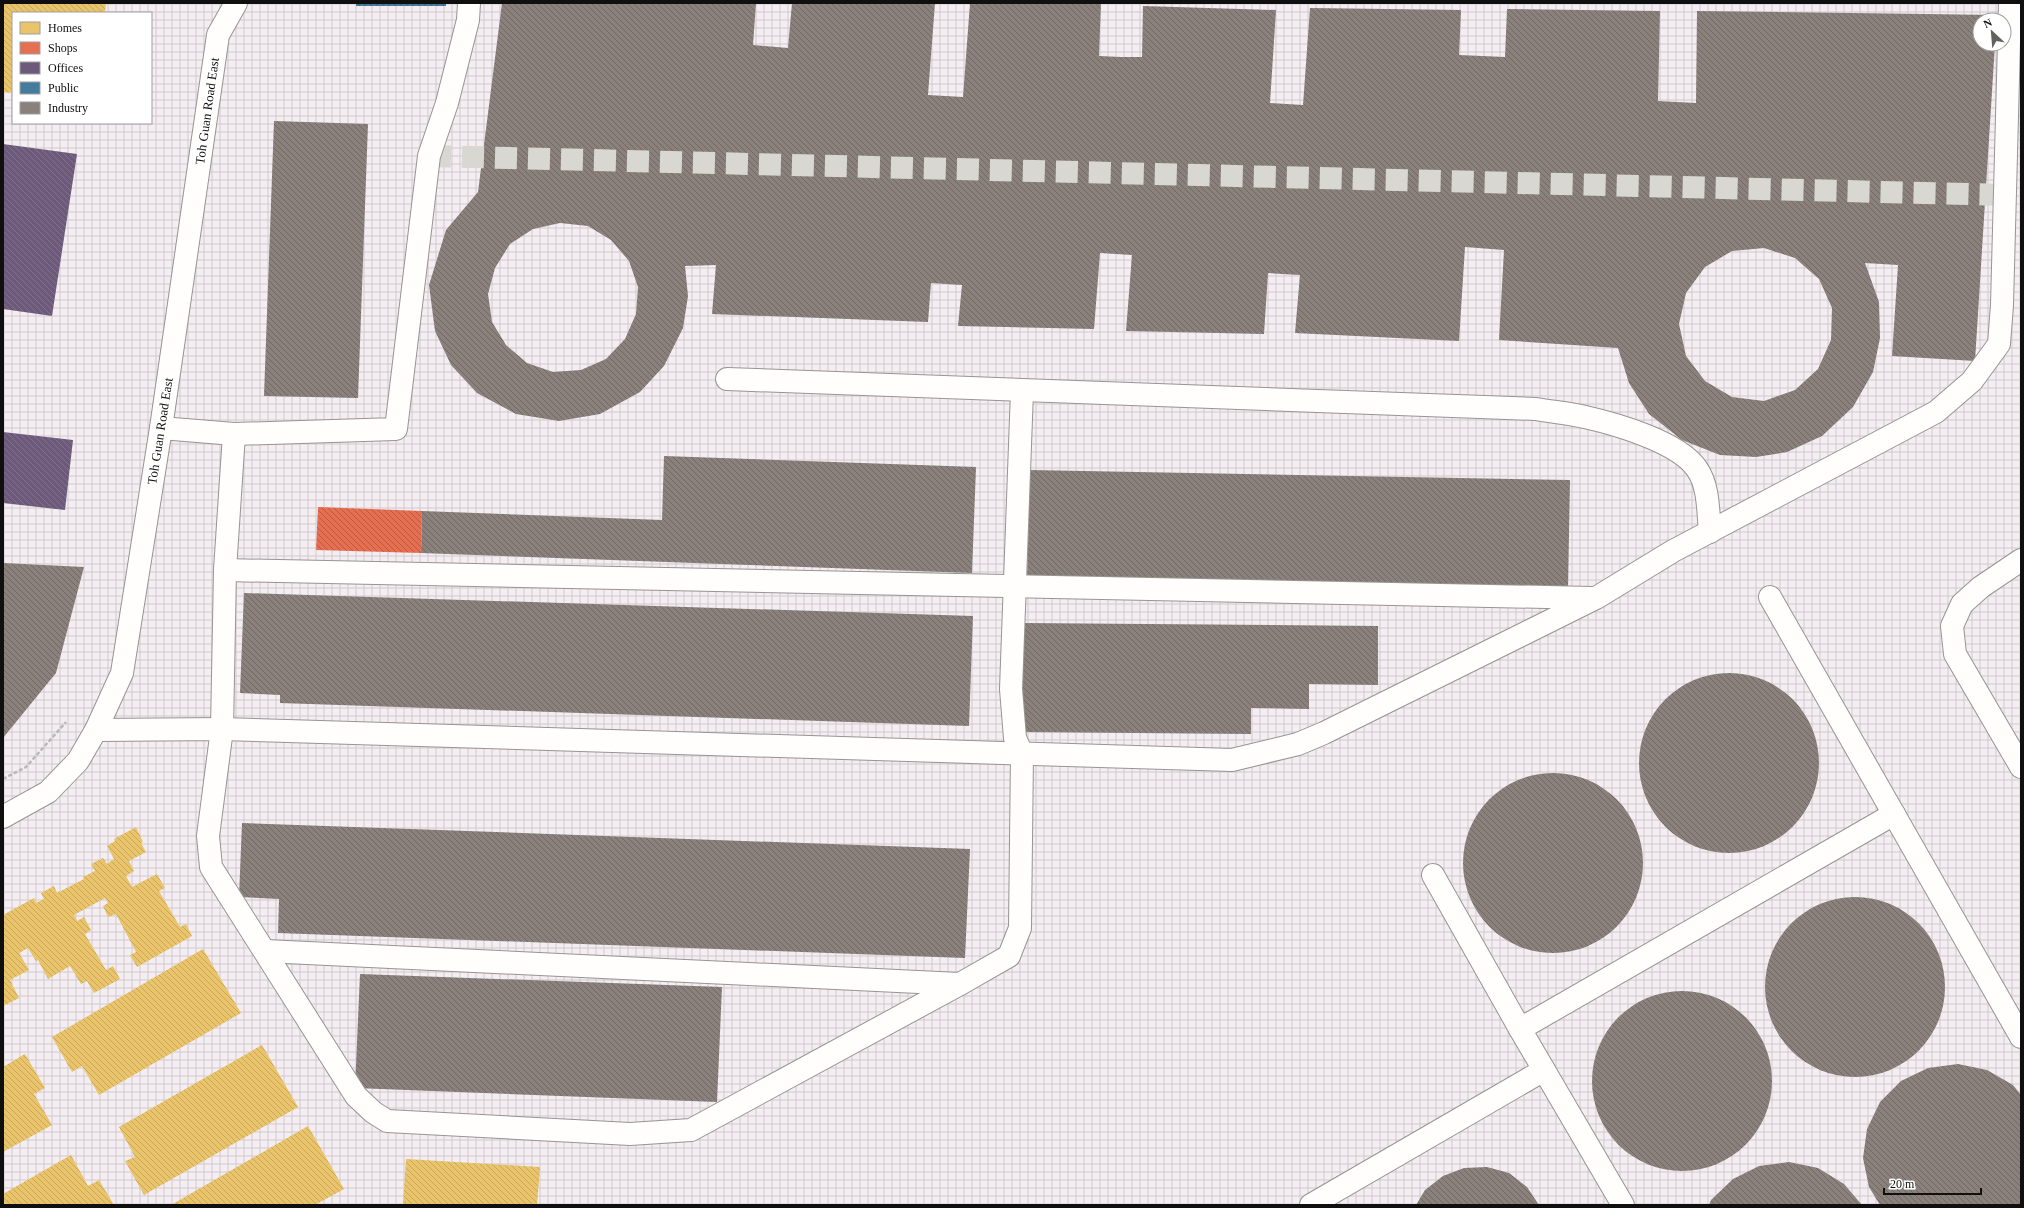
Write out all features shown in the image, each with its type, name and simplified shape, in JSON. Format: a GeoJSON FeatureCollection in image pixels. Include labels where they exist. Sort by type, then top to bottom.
{"type":"FeatureCollection","features":[{"type":"Feature","properties":{"kind":"street","name":"Toh Guan Road East"},"geometry":{"type":"LineString","coordinates":[[3,817],[48,792],[78,761],[96,730],[122,673],[218,35],[236,3]]}},
{"type":"Feature","properties":{"kind":"street"},"geometry":{"type":"LineString","coordinates":[[160,428],[234,434],[396,429],[429,156],[447,104],[468,20],[469,3]]}},
{"type":"Feature","properties":{"kind":"street"},"geometry":{"type":"LineString","coordinates":[[96,730],[222,729],[1232,760],[1298,744],[1324,733],[1596,598],[1673,551],[1936,412],[1972,381],[1999,344],[2002,305],[2010,3]]}},
{"type":"Feature","properties":{"kind":"street"},"geometry":{"type":"LineString","coordinates":[[727,379],[1536,409],[1585,417],[1670,446],[1687,457],[1698,470],[1704,482],[1710,532]]}},
{"type":"Feature","properties":{"kind":"street"},"geometry":{"type":"LineString","coordinates":[[234,434],[225,570],[222,729],[208,836],[211,867],[356,1096],[373,1112],[387,1121],[630,1134],[691,1130],[1009,956],[1020,928],[1022,754],[1015,738],[1011,708],[1014,585],[1022,391]]}},
{"type":"Feature","properties":{"kind":"street"},"geometry":{"type":"LineString","coordinates":[[2018,566],[1981,587],[1962,604],[1952,626],[1955,654],[2021,767]]}},
{"type":"Feature","properties":{"kind":"street"},"geometry":{"type":"LineString","coordinates":[[225,570],[1596,598]]}},
{"type":"Feature","properties":{"kind":"street"},"geometry":{"type":"LineString","coordinates":[[1770,597],[2021,1037]]}},
{"type":"Feature","properties":{"kind":"street"},"geometry":{"type":"LineString","coordinates":[[1520,1029],[1894,814]]}},
{"type":"Feature","properties":{"kind":"street"},"geometry":{"type":"LineString","coordinates":[[1433,875],[1520,1029],[1623,1205]]}},
{"type":"Feature","properties":{"kind":"street"},"geometry":{"type":"LineString","coordinates":[[265,951],[960,984]]}},
{"type":"Feature","properties":{"kind":"street"},"geometry":{"type":"LineString","coordinates":[[1311,1205],[1544,1070]]}},
{"type":"Feature","properties":{"kind":"path"},"geometry":{"type":"LineString","coordinates":[[3,779],[26,766],[68,720]]}},
{"type":"Feature","properties":{"kind":"shaded area"},"geometry":{"type":"Polygon","coordinates":[[[3,3],[2021,3],[2021,1205],[3,1205],[3,3]]]}},
{"type":"Feature","properties":{"kind":"building: Homes"},"geometry":{"type":"Polygon","coordinates":[[[3,3],[106,3],[105,12],[12,12],[12,93],[3,92],[3,3]]]}},
{"type":"Feature","properties":{"kind":"building: Homes"},"geometry":{"type":"Polygon","coordinates":[[[136,827],[143,842],[141,843],[146,852],[129,861],[134,871],[126,876],[132,887],[157,874],[165,888],[159,891],[180,927],[186,924],[192,936],[137,967],[130,955],[136,952],[116,914],[108,917],[103,906],[108,903],[105,898],[74,915],[77,921],[84,917],[91,930],[85,934],[106,970],[113,966],[120,979],[94,993],[87,981],[81,984],[70,966],[48,979],[38,960],[36,961],[28,948],[19,953],[29,970],[10,980],[19,998],[3,1006],[3,915],[34,898],[36,903],[44,899],[41,893],[54,886],[57,893],[84,879],[83,877],[95,871],[91,864],[103,858],[107,864],[114,859],[107,846],[115,841],[114,839],[136,827]]]}},
{"type":"Feature","properties":{"kind":"building: Homes"},"geometry":{"type":"Polygon","coordinates":[[[203,949],[241,1013],[99,1095],[82,1066],[72,1072],[52,1037],[203,949]]]}},
{"type":"Feature","properties":{"kind":"building: Homes"},"geometry":{"type":"Polygon","coordinates":[[[262,1045],[298,1107],[144,1195],[125,1161],[135,1157],[119,1127],[262,1045]]]}},
{"type":"Feature","properties":{"kind":"building: Homes"},"geometry":{"type":"Polygon","coordinates":[[[25,1054],[45,1088],[34,1094],[52,1125],[3,1152],[3,1067],[25,1054]]]}},
{"type":"Feature","properties":{"kind":"building: Homes"},"geometry":{"type":"Polygon","coordinates":[[[308,1126],[344,1189],[315,1205],[171,1205],[308,1126]]]}},
{"type":"Feature","properties":{"kind":"building: Homes"},"geometry":{"type":"Polygon","coordinates":[[[71,1155],[88,1186],[99,1180],[114,1205],[3,1205],[3,1194],[71,1155]]]}},
{"type":"Feature","properties":{"kind":"building: Homes"},"geometry":{"type":"Polygon","coordinates":[[[406,1159],[540,1167],[537,1205],[403,1205],[406,1159]]]}},
{"type":"Feature","properties":{"kind":"building: Shops"},"geometry":{"type":"Polygon","coordinates":[[[318,507],[422,511],[421,553],[316,550],[318,507]]]}},
{"type":"Feature","properties":{"kind":"building: Offices"},"geometry":{"type":"Polygon","coordinates":[[[3,144],[77,154],[52,316],[3,309],[3,144]]]}},
{"type":"Feature","properties":{"kind":"building: Offices"},"geometry":{"type":"Polygon","coordinates":[[[3,432],[73,440],[65,510],[3,503],[3,432]]]}},
{"type":"Feature","properties":{"kind":"building: Public"},"geometry":{"type":"Polygon","coordinates":[[[356,3],[446,3],[446,6],[356,6],[356,3]]]}},
{"type":"Feature","properties":{"kind":"building: Industry"},"geometry":{"type":"Polygon","coordinates":[[[502,3],[756,3],[753,45],[788,48],[792,3],[935,3],[928,95],[963,97],[970,3],[1101,3],[1099,56],[1121,57],[1142,57],[1143,6],[1276,10],[1270,103],[1303,105],[1310,8],[1461,10],[1459,55],[1505,57],[1507,9],[1660,11],[1658,101],[1696,103],[1697,11],[1972,15],[1972,52],[1994,52],[1975,361],[1892,356],[1898,265],[1865,263],[1879,302],[1880,338],[1873,372],[1853,407],[1822,436],[1787,452],[1756,457],[1720,455],[1682,440],[1649,414],[1629,383],[1618,348],[1499,340],[1504,250],[1465,247],[1459,341],[1295,333],[1300,275],[1268,273],[1264,334],[1126,331],[1132,255],[1100,253],[1094,329],[958,326],[962,285],[931,283],[928,322],[712,314],[716,265],[685,266],[688,296],[683,328],[664,366],[640,392],[600,414],[559,421],[516,414],[477,393],[451,365],[435,331],[429,285],[446,230],[478,192],[502,3]],[[560,223],[533,229],[510,244],[495,268],[488,294],[492,322],[506,345],[527,363],[553,372],[581,370],[606,359],[625,339],[636,314],[638,287],[629,261],[611,240],[588,226],[560,223]],[[1764,248],[1732,251],[1705,267],[1686,293],[1679,324],[1686,356],[1705,381],[1732,397],[1764,401],[1795,390],[1818,369],[1831,340],[1832,308],[1819,279],[1795,258],[1764,248]]]}},
{"type":"Feature","properties":{"kind":"building: Industry"},"geometry":{"type":"Polygon","coordinates":[[[274,121],[368,124],[358,398],[264,396],[274,121]]]}},
{"type":"Feature","properties":{"kind":"building: Industry"},"geometry":{"type":"Polygon","coordinates":[[[664,456],[976,467],[972,573],[421,553],[422,511],[662,520],[664,456]]]}},
{"type":"Feature","properties":{"kind":"building: Industry"},"geometry":{"type":"Polygon","coordinates":[[[1030,470],[1570,480],[1568,589],[1027,578],[1030,470]]]}},
{"type":"Feature","properties":{"kind":"building: Industry"},"geometry":{"type":"Polygon","coordinates":[[[3,563],[84,567],[56,673],[3,738],[3,563]]]}},
{"type":"Feature","properties":{"kind":"building: Industry"},"geometry":{"type":"Polygon","coordinates":[[[244,593],[973,616],[969,726],[280,703],[280,695],[240,693],[244,593]]]}},
{"type":"Feature","properties":{"kind":"building: Industry"},"geometry":{"type":"Polygon","coordinates":[[[1022,623],[1378,626],[1378,685],[1309,684],[1309,709],[1251,708],[1251,734],[1021,732],[1022,623]]]}},
{"type":"Feature","properties":{"kind":"building: Industry"},"geometry":{"type":"Polygon","coordinates":[[[1729,673],[1747,675],[1763,680],[1779,688],[1798,706],[1804,713],[1815,737],[1819,763],[1817,781],[1812,797],[1804,813],[1786,832],[1779,838],[1755,849],[1729,853],[1711,851],[1695,846],[1679,838],[1660,820],[1654,813],[1643,789],[1639,763],[1641,745],[1646,729],[1654,713],[1672,694],[1679,688],[1703,677],[1729,673]]]}},
{"type":"Feature","properties":{"kind":"building: Industry"},"geometry":{"type":"Polygon","coordinates":[[[1553,773],[1571,775],[1587,780],[1603,788],[1622,806],[1628,813],[1639,837],[1643,863],[1641,881],[1636,897],[1628,913],[1610,932],[1603,938],[1579,949],[1553,953],[1535,951],[1519,946],[1503,938],[1484,920],[1478,913],[1467,889],[1463,863],[1465,845],[1470,829],[1478,813],[1496,794],[1503,788],[1527,777],[1553,773]]]}},
{"type":"Feature","properties":{"kind":"building: Industry"},"geometry":{"type":"Polygon","coordinates":[[[242,823],[970,849],[965,958],[278,933],[279,899],[239,897],[242,823]]]}},
{"type":"Feature","properties":{"kind":"building: Industry"},"geometry":{"type":"Polygon","coordinates":[[[1855,897],[1873,899],[1889,904],[1905,912],[1924,930],[1930,937],[1941,961],[1945,987],[1943,1005],[1938,1021],[1930,1037],[1912,1056],[1905,1062],[1881,1073],[1855,1077],[1837,1075],[1821,1070],[1805,1062],[1786,1044],[1780,1037],[1769,1013],[1765,987],[1767,969],[1772,953],[1780,937],[1798,918],[1805,912],[1829,901],[1855,897]]]}},
{"type":"Feature","properties":{"kind":"building: Industry"},"geometry":{"type":"Polygon","coordinates":[[[360,974],[722,987],[717,1102],[355,1088],[360,974]]]}},
{"type":"Feature","properties":{"kind":"building: Industry"},"geometry":{"type":"Polygon","coordinates":[[[1682,991],[1699,993],[1716,998],[1732,1006],[1751,1024],[1757,1031],[1768,1055],[1772,1081],[1770,1098],[1765,1115],[1757,1131],[1739,1150],[1732,1156],[1708,1167],[1682,1171],[1665,1169],[1648,1164],[1632,1156],[1613,1138],[1607,1131],[1596,1107],[1592,1081],[1594,1064],[1599,1047],[1607,1031],[1625,1012],[1632,1006],[1656,995],[1682,991]]]}},
{"type":"Feature","properties":{"kind":"building: Industry"},"geometry":{"type":"Polygon","coordinates":[[[1958,1064],[1987,1070],[2013,1085],[2021,1095],[2021,1205],[1880,1205],[1869,1187],[1863,1158],[1867,1129],[1880,1102],[1901,1081],[1928,1068],[1958,1064]]]}},
{"type":"Feature","properties":{"kind":"building: Industry"},"geometry":{"type":"Polygon","coordinates":[[[1789,1162],[1818,1168],[1844,1184],[1862,1205],[1709,1205],[1711,1200],[1733,1179],[1759,1166],[1789,1162]]]}},
{"type":"Feature","properties":{"kind":"building: Industry"},"geometry":{"type":"Polygon","coordinates":[[[1487,1167],[1509,1173],[1527,1187],[1539,1205],[1416,1205],[1425,1190],[1443,1176],[1464,1168],[1487,1167]]]}},
{"type":"Feature","properties":{"kind":"tunnel"},"geometry":{"type":"LineString","coordinates":[[429,156],[2005,195]]}}]}
